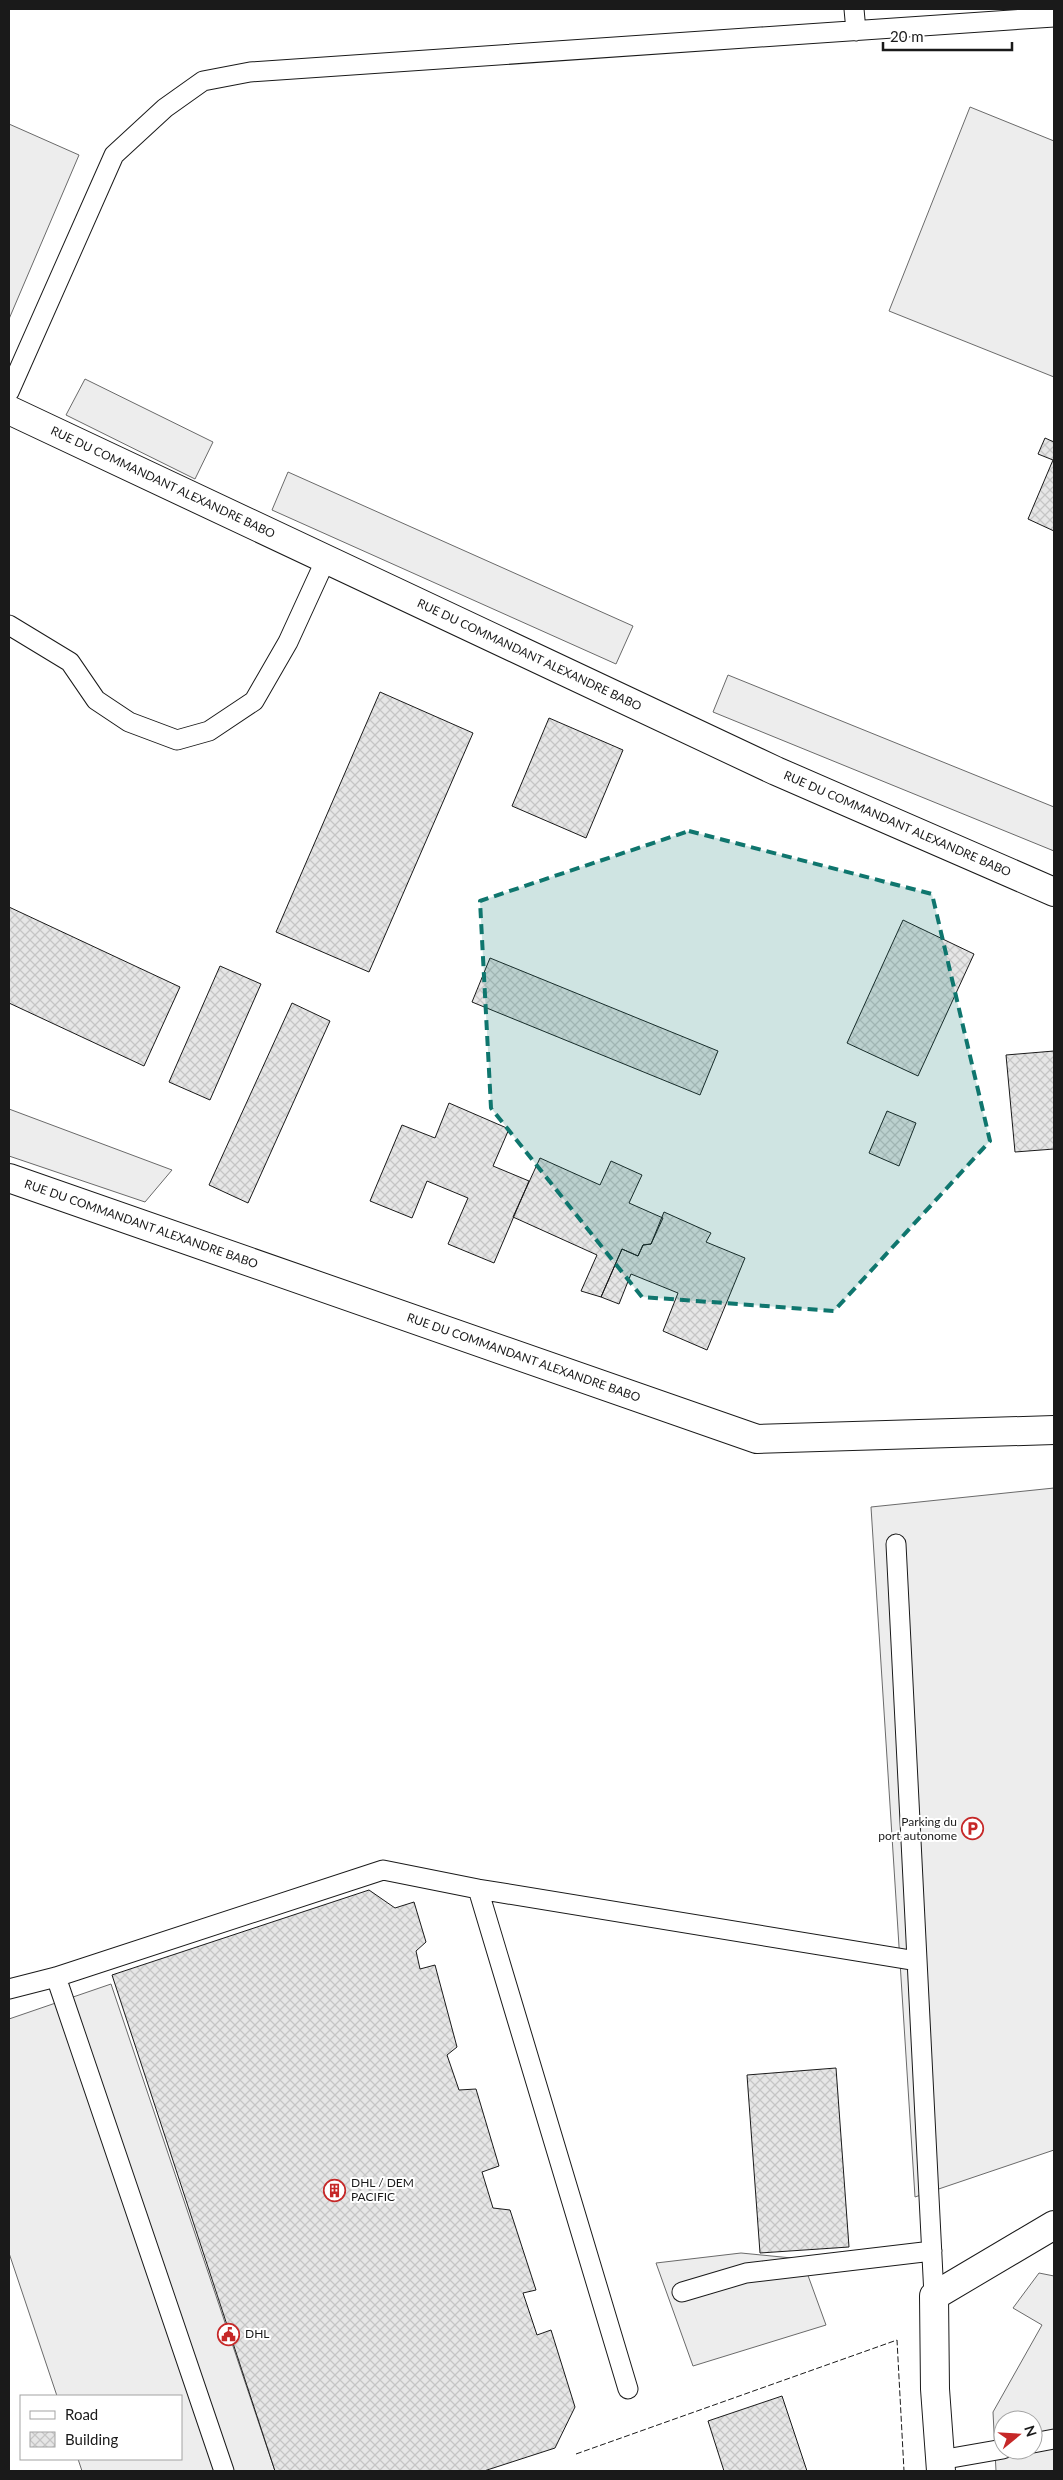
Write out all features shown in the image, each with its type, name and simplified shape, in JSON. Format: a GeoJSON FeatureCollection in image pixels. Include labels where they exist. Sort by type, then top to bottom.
{"type":"FeatureCollection","features":[{"type":"Feature","properties":{"kind":"street","name":"RUE DU COMMANDANT ALEXANDRE BABO"},"geometry":{"type":"LineString","coordinates":[[9,410],[776,771],[1054,892]]}},
{"type":"Feature","properties":{"kind":"street","name":"RUE DU COMMANDANT ALEXANDRE BABO"},"geometry":{"type":"LineString","coordinates":[[9,1178],[758,1439],[1054,1430]]}},
{"type":"Feature","properties":{"kind":"street"},"geometry":{"type":"LineString","coordinates":[[941,2466],[935,2389],[934,2296],[1054,2225]]}},
{"type":"Feature","properties":{"kind":"lane"},"geometry":{"type":"LineString","coordinates":[[854,9],[856,31]]}},
{"type":"Feature","properties":{"kind":"lane"},"geometry":{"type":"LineString","coordinates":[[9,392],[114,155],[165,108],[203,81],[250,72],[1054,18]]}},
{"type":"Feature","properties":{"kind":"lane"},"geometry":{"type":"LineString","coordinates":[[9,625],[70,662],[96,700],[130,722],[176,740],[209,731],[254,701],[288,642],[326,559]]}},
{"type":"Feature","properties":{"kind":"lane"},"geometry":{"type":"LineString","coordinates":[[896,1544],[934,2296]]}},
{"type":"Feature","properties":{"kind":"lane"},"geometry":{"type":"LineString","coordinates":[[9,1989],[56,1978],[383,1870],[478,1889],[917,1961]]}},
{"type":"Feature","properties":{"kind":"lane"},"geometry":{"type":"LineString","coordinates":[[478,1889],[628,2388]]}},
{"type":"Feature","properties":{"kind":"lane"},"geometry":{"type":"LineString","coordinates":[[56,1978],[224,2471]]}},
{"type":"Feature","properties":{"kind":"lane"},"geometry":{"type":"LineString","coordinates":[[682,2292],[746,2273],[932,2251]]}},
{"type":"Feature","properties":{"kind":"lane"},"geometry":{"type":"LineString","coordinates":[[941,2466],[993,2452]]}},
{"type":"Feature","properties":{"kind":"highlighted area"},"geometry":{"type":"Polygon","coordinates":[[[689,831],[932,894],[990,1141],[834,1311],[642,1297],[491,1108],[480,901],[689,831]]]}},
{"type":"Feature","properties":{"kind":"shaded area"},"geometry":{"type":"Polygon","coordinates":[[[970,107],[1054,141],[1054,377],[889,311],[970,107]]]}},
{"type":"Feature","properties":{"kind":"shaded area"},"geometry":{"type":"Polygon","coordinates":[[[9,124],[79,155],[9,319],[9,124]]]}},
{"type":"Feature","properties":{"kind":"shaded area"},"geometry":{"type":"Polygon","coordinates":[[[85,379],[213,442],[195,479],[66,415],[85,379]]]}},
{"type":"Feature","properties":{"kind":"shaded area"},"geometry":{"type":"Polygon","coordinates":[[[288,472],[633,626],[616,664],[272,510],[288,472]]]}},
{"type":"Feature","properties":{"kind":"shaded area"},"geometry":{"type":"Polygon","coordinates":[[[728,675],[1054,807],[1054,851],[713,712],[728,675]]]}},
{"type":"Feature","properties":{"kind":"shaded area"},"geometry":{"type":"Polygon","coordinates":[[[9,1109],[172,1170],[145,1202],[9,1156],[9,1109]]]}},
{"type":"Feature","properties":{"kind":"shaded area","name":"Parking du port autonome"},"geometry":{"type":"Polygon","coordinates":[[[1054,1488],[1054,2150],[915,2197],[871,1507],[1054,1488]]]}},
{"type":"Feature","properties":{"kind":"shaded area"},"geometry":{"type":"Polygon","coordinates":[[[111,1984],[275,2471],[82,2471],[78,2460],[182,2460],[182,2395],[57,2395],[9,2253],[9,2019],[111,1984]]]}},
{"type":"Feature","properties":{"kind":"shaded area"},"geometry":{"type":"Polygon","coordinates":[[[741,2253],[802,2259],[826,2325],[693,2366],[656,2263],[741,2253]]]}},
{"type":"Feature","properties":{"kind":"shaded area"},"geometry":{"type":"Polygon","coordinates":[[[1039,2273],[1054,2276],[1054,2471],[996,2471],[995,2460],[1043,2460],[1043,2410],[994,2410],[1042,2325],[1013,2308],[1039,2273]]]}},
{"type":"Feature","properties":{"kind":"building"},"geometry":{"type":"Polygon","coordinates":[[[1045,438],[1054,442],[1054,531],[1028,519],[1053,460],[1038,454],[1045,438]]]}},
{"type":"Feature","properties":{"kind":"building"},"geometry":{"type":"Polygon","coordinates":[[[380,692],[473,733],[369,972],[276,932],[380,692]]]}},
{"type":"Feature","properties":{"kind":"building"},"geometry":{"type":"Polygon","coordinates":[[[549,718],[623,750],[586,838],[512,806],[549,718]]]}},
{"type":"Feature","properties":{"kind":"building"},"geometry":{"type":"Polygon","coordinates":[[[9,907],[180,987],[144,1066],[9,1003],[9,907]]]}},
{"type":"Feature","properties":{"kind":"building"},"geometry":{"type":"Polygon","coordinates":[[[903,920],[974,954],[918,1076],[847,1043],[903,920]]]}},
{"type":"Feature","properties":{"kind":"building"},"geometry":{"type":"Polygon","coordinates":[[[490,958],[718,1051],[700,1095],[472,1002],[490,958]]]}},
{"type":"Feature","properties":{"kind":"building"},"geometry":{"type":"Polygon","coordinates":[[[220,966],[261,984],[210,1100],[169,1082],[220,966]]]}},
{"type":"Feature","properties":{"kind":"building"},"geometry":{"type":"Polygon","coordinates":[[[292,1003],[330,1021],[248,1203],[209,1185],[292,1003]]]}},
{"type":"Feature","properties":{"kind":"building"},"geometry":{"type":"Polygon","coordinates":[[[1054,1051],[1054,1149],[1015,1152],[1006,1055],[1054,1051]]]}},
{"type":"Feature","properties":{"kind":"building"},"geometry":{"type":"Polygon","coordinates":[[[449,1103],[509,1129],[493,1166],[529,1181],[494,1263],[448,1244],[468,1198],[427,1181],[412,1218],[370,1201],[402,1125],[435,1138],[449,1103]]]}},
{"type":"Feature","properties":{"kind":"building"},"geometry":{"type":"Polygon","coordinates":[[[887,1111],[916,1123],[899,1166],[869,1153],[887,1111]]]}},
{"type":"Feature","properties":{"kind":"building"},"geometry":{"type":"Polygon","coordinates":[[[540,1158],[600,1185],[611,1161],[642,1175],[629,1203],[663,1218],[651,1244],[643,1245],[638,1256],[622,1249],[601,1297],[581,1291],[597,1255],[513,1217],[540,1158]]]}},
{"type":"Feature","properties":{"kind":"building"},"geometry":{"type":"Polygon","coordinates":[[[664,1212],[711,1233],[706,1242],[745,1258],[707,1350],[663,1331],[678,1293],[631,1274],[619,1304],[601,1297],[622,1249],[638,1256],[643,1245],[651,1244],[664,1212]]]}},
{"type":"Feature","properties":{"kind":"building","name":"DHL / DEM PACIFIC"},"geometry":{"type":"Polygon","coordinates":[[[369,1890],[395,1908],[414,1902],[426,1942],[416,1951],[420,1969],[435,1965],[457,2047],[447,2055],[459,2090],[476,2089],[499,2166],[482,2172],[493,2208],[510,2210],[536,2290],[523,2293],[537,2335],[551,2330],[575,2407],[555,2448],[484,2471],[275,2471],[112,1975],[369,1890]]]}},
{"type":"Feature","properties":{"kind":"building"},"geometry":{"type":"Polygon","coordinates":[[[836,2068],[849,2247],[760,2253],[747,2075],[836,2068]]]}},
{"type":"Feature","properties":{"kind":"building"},"geometry":{"type":"Polygon","coordinates":[[[782,2396],[807,2471],[724,2471],[708,2421],[782,2396]]]}},
{"type":"Feature","properties":{"kind":"fence"},"geometry":{"type":"LineString","coordinates":[[576,2454],[897,2340],[904,2471]]}},
{"type":"Feature","properties":{"kind":"place","name":"Parking du port autonome"},"geometry":{"type":"Point","coordinates":[973,1829]}},
{"type":"Feature","properties":{"kind":"place","name":"DHL / DEM PACIFIC"},"geometry":{"type":"Point","coordinates":[335,2190]}},
{"type":"Feature","properties":{"kind":"place","name":"DHL"},"geometry":{"type":"Point","coordinates":[229,2334]}}]}
